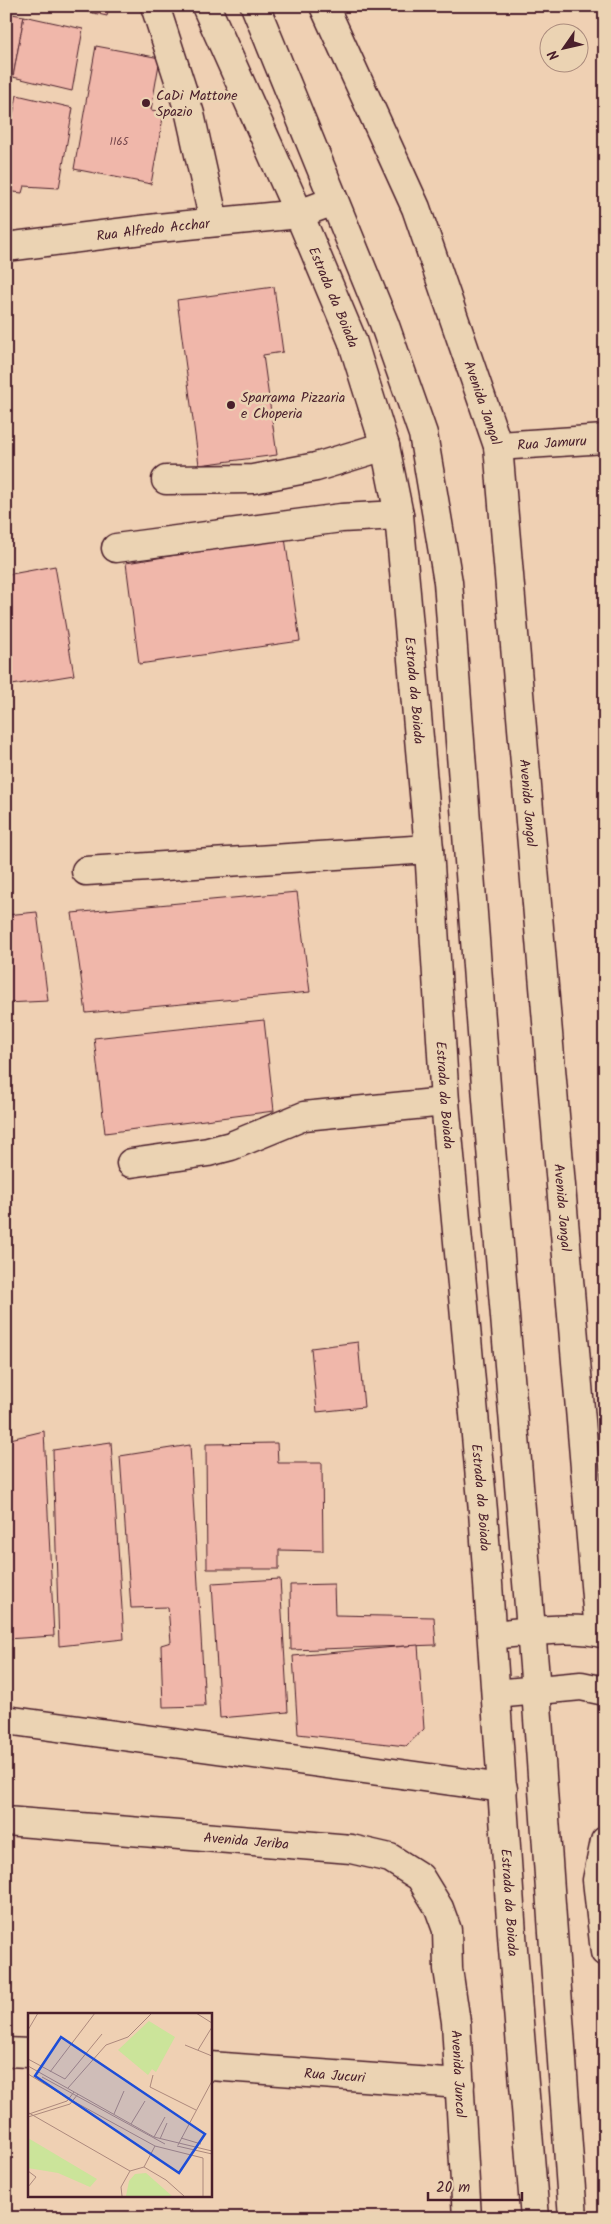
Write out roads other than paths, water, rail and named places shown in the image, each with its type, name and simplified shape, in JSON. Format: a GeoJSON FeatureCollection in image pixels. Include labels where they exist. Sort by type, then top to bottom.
{"type":"FeatureCollection","features":[{"type":"Feature","properties":{"kind":"main road"},"geometry":{"type":"LineString","coordinates":[[155,6],[190,114],[214,222]]}},
{"type":"Feature","properties":{"kind":"main road","name":"Estrada da Boiada"},"geometry":{"type":"LineString","coordinates":[[206,6],[299,214],[352,340],[385,446],[399,515],[429,849],[445,1102],[492,1636],[513,1949],[535,2218]]}},
{"type":"Feature","properties":{"kind":"main road"},"geometry":{"type":"LineString","coordinates":[[255,6],[384,323],[422,434],[448,582],[489,1122],[532,1632],[573,2218]]}},
{"type":"Feature","properties":{"kind":"main road","name":"Avenida Jangal"},"geometry":{"type":"LineString","coordinates":[[324,6],[416,208],[498,446],[602,1633]]}},
{"type":"Feature","properties":{"kind":"main road","name":"Rua Alfredo Acchar"},"geometry":{"type":"LineString","coordinates":[[6,248],[214,222],[299,214],[334,201]]}},
{"type":"Feature","properties":{"kind":"main road","name":"Rua Jamuru"},"geometry":{"type":"LineString","coordinates":[[498,446],[605,439]]}},
{"type":"Feature","properties":{"kind":"main road"},"geometry":{"type":"LineString","coordinates":[[166,480],[253,479],[316,467],[385,446]]}},
{"type":"Feature","properties":{"kind":"main road"},"geometry":{"type":"LineString","coordinates":[[116,548],[341,518],[399,515]]}},
{"type":"Feature","properties":{"kind":"main road"},"geometry":{"type":"LineString","coordinates":[[86,871],[429,849]]}},
{"type":"Feature","properties":{"kind":"main road"},"geometry":{"type":"LineString","coordinates":[[131,1163],[208,1152],[231,1146],[304,1116],[445,1102]]}},
{"type":"Feature","properties":{"kind":"main road"},"geometry":{"type":"LineString","coordinates":[[492,1636],[532,1632],[602,1633]]}},
{"type":"Feature","properties":{"kind":"main road"},"geometry":{"type":"LineString","coordinates":[[496,1694],[581,1686],[605,1691]]}},
{"type":"Feature","properties":{"kind":"main road"},"geometry":{"type":"LineString","coordinates":[[6,1720],[503,1788]]}},
{"type":"Feature","properties":{"kind":"main road","name":"Avenida Jeriba"},"geometry":{"type":"LineString","coordinates":[[6,1821],[303,1847],[351,1849],[390,1858],[420,1877],[439,1908],[447,1930]]}},
{"type":"Feature","properties":{"kind":"main road"},"geometry":{"type":"LineString","coordinates":[[605,1841],[597,1880],[605,1952]]}},
{"type":"Feature","properties":{"kind":"main road","name":"Avenida Juncal"},"geometry":{"type":"LineString","coordinates":[[447,1930],[460,2084],[467,2218]]}},
{"type":"Feature","properties":{"kind":"main road"},"geometry":{"type":"LineString","coordinates":[[6,2052],[28,2053]]}},
{"type":"Feature","properties":{"kind":"main road","name":"Rua Jucuri"},"geometry":{"type":"LineString","coordinates":[[211,2066],[460,2084]]}},
{"type":"Feature","properties":{"kind":"place","name":"CaDi Mattone Spazio"},"geometry":{"type":"Point","coordinates":[146,103]}},
{"type":"Feature","properties":{"kind":"place","name":"Sparrama Pizzaria e Choperia"},"geometry":{"type":"Point","coordinates":[231,405]}}]}
